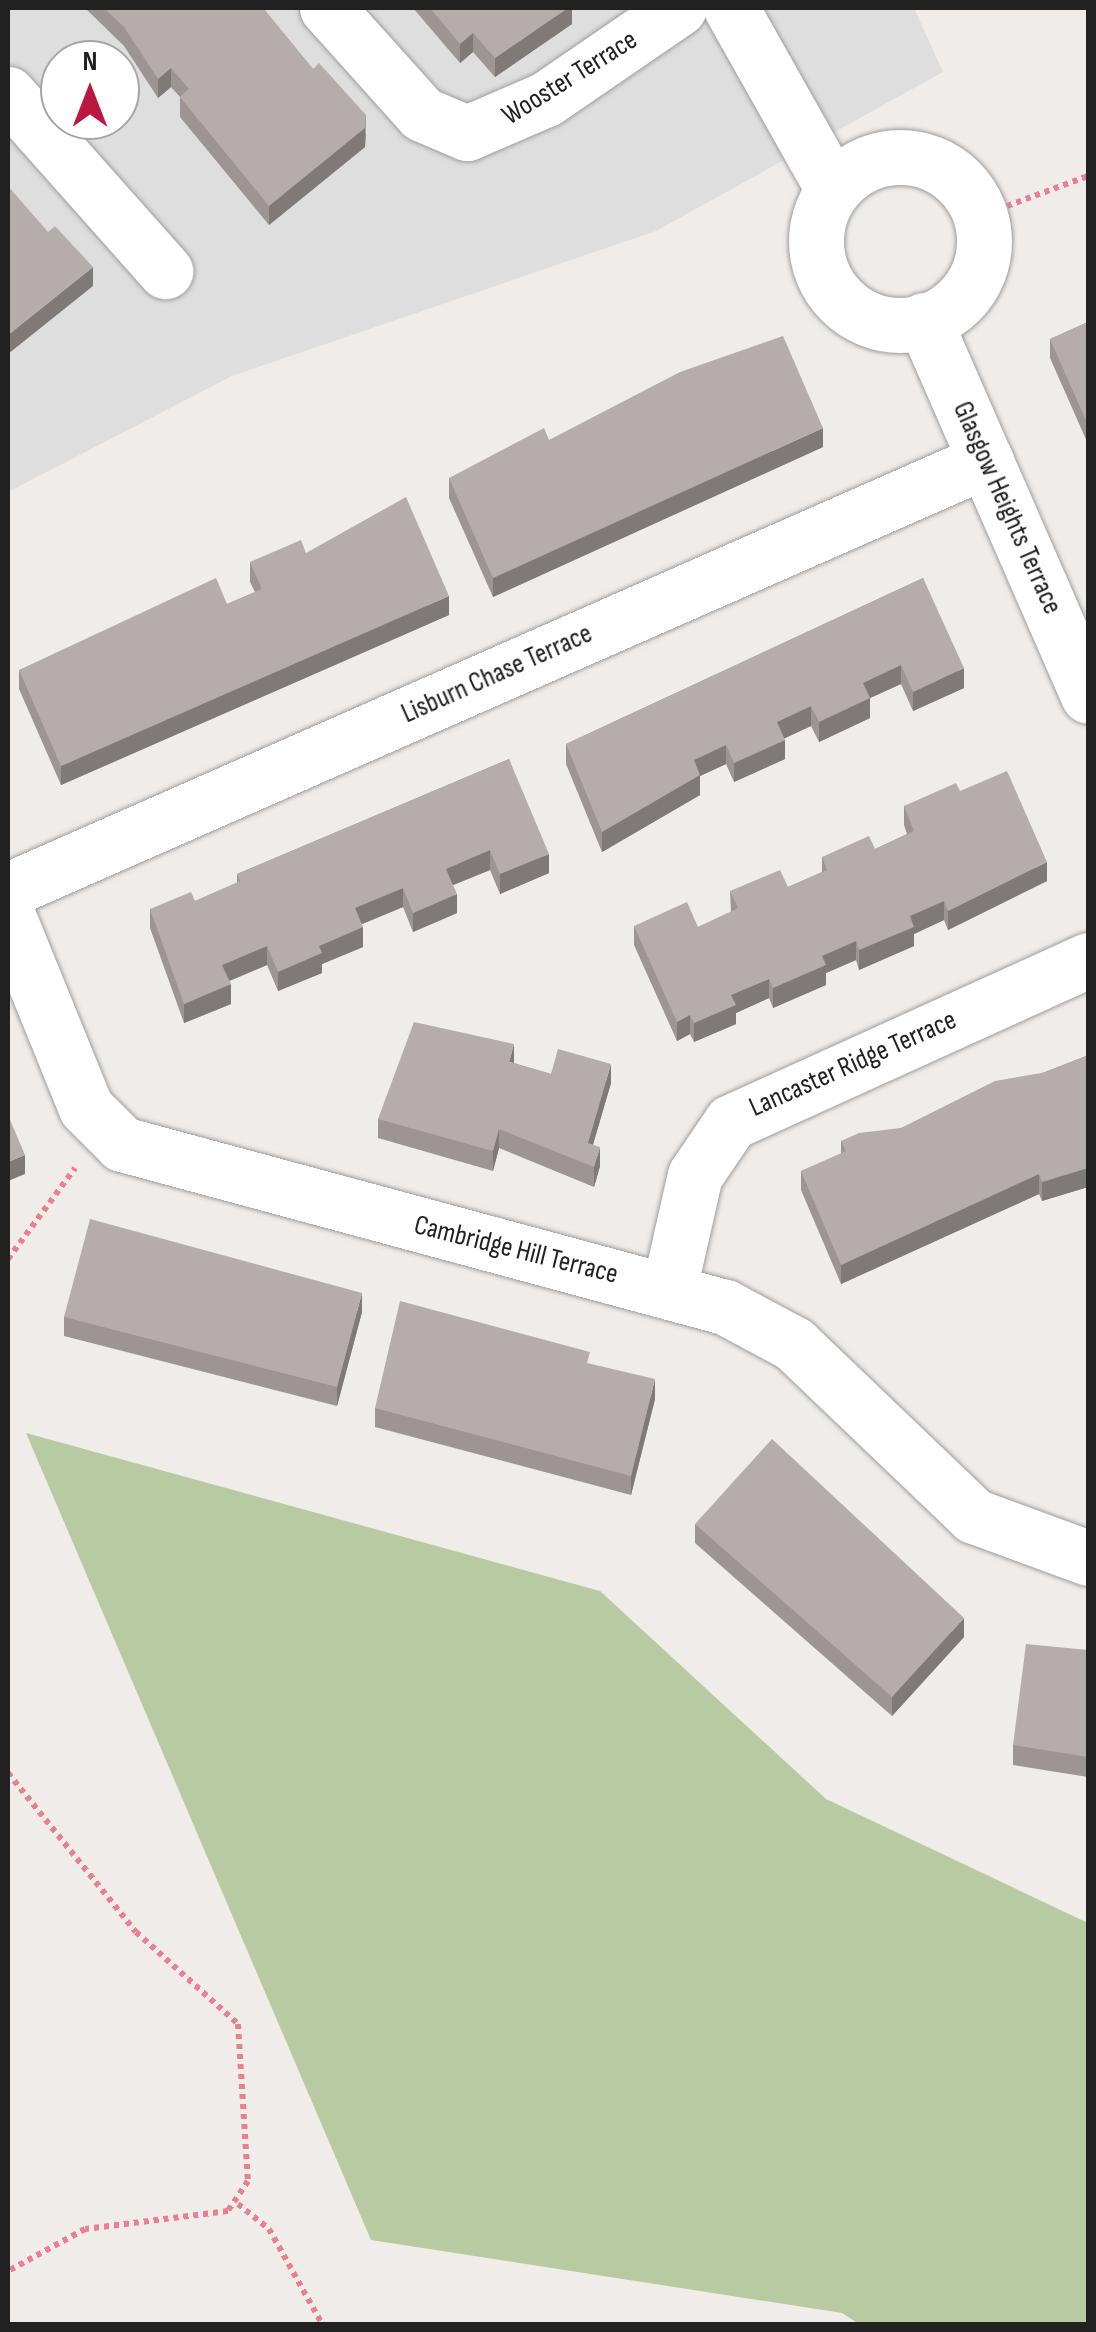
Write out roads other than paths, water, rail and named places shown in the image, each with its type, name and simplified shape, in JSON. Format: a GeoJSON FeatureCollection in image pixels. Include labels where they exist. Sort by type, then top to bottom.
{"type":"FeatureCollection","features":[{"type":"Feature","properties":{"kind":"street","name":"Wooster Terrace"},"geometry":{"type":"LineString","coordinates":[[327,8],[422,114],[466,133],[546,99],[679,8]]}},
{"type":"Feature","properties":{"kind":"street"},"geometry":{"type":"LineString","coordinates":[[731,8],[833,189]]}},
{"type":"Feature","properties":{"kind":"street"},"geometry":{"type":"LineString","coordinates":[[8,94],[165,271]]}},
{"type":"Feature","properties":{"kind":"street"},"geometry":{"type":"LineString","coordinates":[[901,156],[950,172],[969,190],[981,213],[982,262],[958,303],[924,320],[865,318],[827,284],[815,236],[833,189],[851,170],[901,156]]}},
{"type":"Feature","properties":{"kind":"street","name":"Glasgow Heights Terrace"},"geometry":{"type":"LineString","coordinates":[[924,320],[1088,696]]}},
{"type":"Feature","properties":{"kind":"street","name":"Lisburn Chase Terrace"},"geometry":{"type":"LineString","coordinates":[[8,890],[986,460]]}},
{"type":"Feature","properties":{"kind":"street","name":"Cambridge Hill Terrace"},"geometry":{"type":"LineString","coordinates":[[8,916],[86,1108],[122,1144],[670,1290],[794,1344],[974,1516],[1088,1558]]}},
{"type":"Feature","properties":{"kind":"street","name":"Lancaster Ridge Terrace"},"geometry":{"type":"LineString","coordinates":[[670,1290],[696,1176],[731,1122],[1088,960]]}}]}
